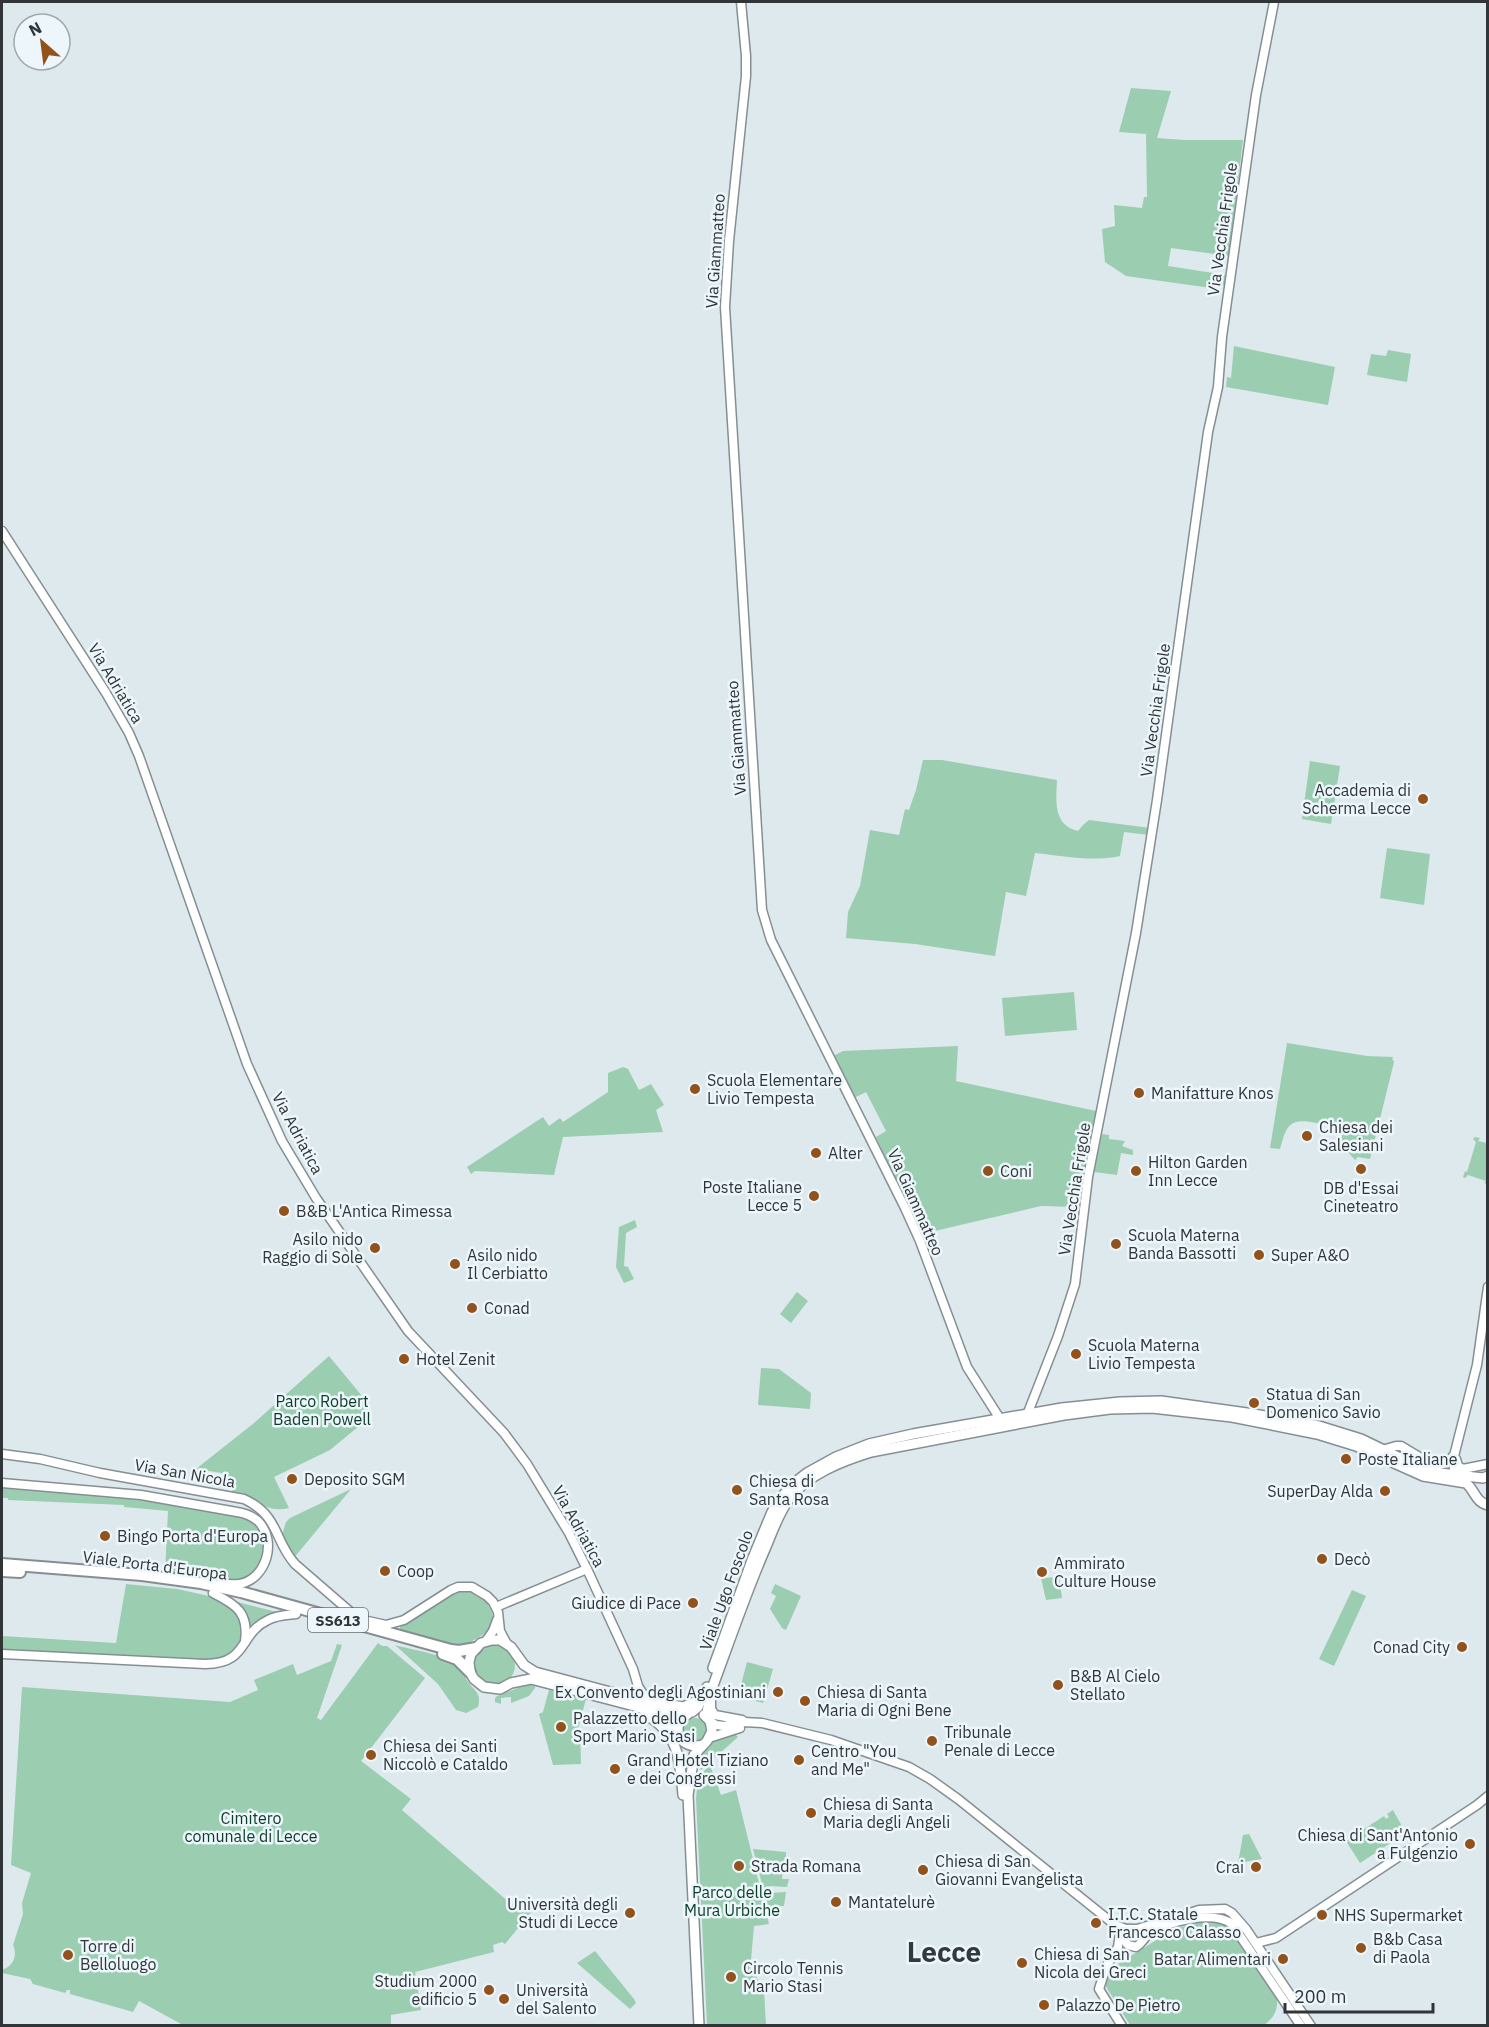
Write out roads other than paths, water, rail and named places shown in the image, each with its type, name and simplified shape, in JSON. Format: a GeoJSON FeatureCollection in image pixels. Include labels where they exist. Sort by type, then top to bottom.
{"type":"FeatureCollection","features":[{"type":"Feature","properties":{"kind":"highway","name":"Viale Porta d'Europa"},"geometry":{"type":"LineString","coordinates":[[2,1564],[142,1575],[201,1583],[459,1652],[476,1648]]}},
{"type":"Feature","properties":{"kind":"highway","name":"Viale Porta d'Europa"},"geometry":{"type":"LineString","coordinates":[[2,1571],[141,1581],[213,1593],[450,1656],[470,1672]]}},
{"type":"Feature","properties":{"kind":"main road"},"geometry":{"type":"LineString","coordinates":[[1003,1423],[1027,1415],[1062,1408],[1161,1401],[1290,1419],[1347,1434],[1423,1469],[1461,1476],[1485,1477]]}},
{"type":"Feature","properties":{"kind":"main road"},"geometry":{"type":"LineString","coordinates":[[1003,1423],[1110,1409],[1152,1408],[1275,1424],[1330,1437],[1356,1446],[1423,1476],[1466,1483],[1480,1502],[1488,1506]]}},
{"type":"Feature","properties":{"kind":"main road","name":"Viale Ugo Foscolo"},"geometry":{"type":"LineString","coordinates":[[709,1720],[707,1712],[713,1688],[756,1570],[780,1514],[789,1499],[802,1486],[836,1465],[872,1452],[1003,1423]]}},
{"type":"Feature","properties":{"kind":"main road","name":"Viale Ugo Foscolo"},"geometry":{"type":"LineString","coordinates":[[689,1713],[698,1707],[703,1698],[759,1541],[772,1512],[794,1483],[836,1457],[869,1444],[912,1434],[1003,1423]]}},
{"type":"Feature","properties":{"kind":"main road"},"geometry":{"type":"LineString","coordinates":[[1475,1496],[1475,1486],[1485,1477]]}},
{"type":"Feature","properties":{"kind":"main road"},"geometry":{"type":"LineString","coordinates":[[470,1672],[469,1662],[476,1648],[486,1641],[500,1640],[515,1651],[518,1659],[518,1670],[511,1683]]}},
{"type":"Feature","properties":{"kind":"main road"},"geometry":{"type":"LineString","coordinates":[[518,1659],[535,1672],[648,1702],[683,1707],[703,1698]]}},
{"type":"Feature","properties":{"kind":"main road","name":"Viale Porta d'Europa"},"geometry":{"type":"LineString","coordinates":[[470,1672],[484,1688],[500,1689],[511,1683],[531,1679],[622,1703],[659,1723],[679,1738]]}},
{"type":"Feature","properties":{"kind":"main road"},"geometry":{"type":"LineString","coordinates":[[648,1702],[671,1712],[700,1713],[709,1720],[712,1731],[692,1760],[688,1795],[699,2025]]}},
{"type":"Feature","properties":{"kind":"main road"},"geometry":{"type":"LineString","coordinates":[[689,1713],[679,1722],[679,1756],[683,1795],[693,2025]]}},
{"type":"Feature","properties":{"kind":"main road"},"geometry":{"type":"LineString","coordinates":[[679,1738],[695,1746],[706,1741]]}},
{"type":"Feature","properties":{"kind":"street","name":"Via Giammatteo"},"geometry":{"type":"LineString","coordinates":[[741,2],[746,76],[729,241],[725,307],[762,910],[771,940],[920,1241],[967,1366],[1003,1423]]}},
{"type":"Feature","properties":{"kind":"street","name":"Via Vecchia Frigole"},"geometry":{"type":"LineString","coordinates":[[1027,1415],[1058,1336],[1075,1284],[1088,1178],[1136,933],[1157,800],[1208,432],[1218,387],[1223,327],[1256,95],[1274,2]]}},
{"type":"Feature","properties":{"kind":"street","name":"Via Adriatica"},"geometry":{"type":"LineString","coordinates":[[2,531],[129,732],[247,1064],[282,1141],[316,1198],[384,1300],[408,1331],[519,1452],[569,1533],[633,1670],[638,1686],[648,1702]]}},
{"type":"Feature","properties":{"kind":"street"},"geometry":{"type":"LineString","coordinates":[[1461,1476],[1453,1464],[1477,1365],[1488,1287]]}},
{"type":"Feature","properties":{"kind":"street"},"geometry":{"type":"LineString","coordinates":[[1382,1450],[1401,1446],[1436,1465],[1447,1464],[1456,1453]]}},
{"type":"Feature","properties":{"kind":"street"},"geometry":{"type":"LineString","coordinates":[[1456,1453],[1456,1462],[1463,1469],[1488,1464]]}},
{"type":"Feature","properties":{"kind":"street","name":"Via San Nicola"},"geometry":{"type":"LineString","coordinates":[[2,1454],[237,1496],[257,1507],[272,1522],[287,1554],[295,1564],[359,1619],[386,1625],[392,1624],[404,1620],[451,1590],[465,1586],[487,1596],[496,1607]]}},
{"type":"Feature","properties":{"kind":"street"},"geometry":{"type":"LineString","coordinates":[[2,1483],[141,1495],[237,1512],[259,1522],[268,1547],[265,1565],[259,1572],[253,1578],[237,1585],[201,1583]]}},
{"type":"Feature","properties":{"kind":"street"},"geometry":{"type":"LineString","coordinates":[[507,1644],[500,1631],[496,1607],[587,1569]]}},
{"type":"Feature","properties":{"kind":"street"},"geometry":{"type":"LineString","coordinates":[[213,1593],[234,1604],[240,1610],[245,1624],[245,1642]]}},
{"type":"Feature","properties":{"kind":"street"},"geometry":{"type":"LineString","coordinates":[[2,1654],[213,1664],[230,1660],[242,1649],[256,1628],[267,1620],[296,1614]]}},
{"type":"Feature","properties":{"kind":"street"},"geometry":{"type":"LineString","coordinates":[[486,1641],[498,1620]]}},
{"type":"Feature","properties":{"kind":"street"},"geometry":{"type":"LineString","coordinates":[[713,1688],[710,1703],[715,1715],[831,1740],[909,1767],[935,1782],[1127,1934],[1128,1945],[1139,1946],[1144,1938],[1160,1928],[1190,1919],[1227,1920],[1298,2012],[1311,2025]]}},
{"type":"Feature","properties":{"kind":"street"},"geometry":{"type":"LineString","coordinates":[[709,1720],[716,1725],[724,1726],[751,1721]]}},
{"type":"Feature","properties":{"kind":"street"},"geometry":{"type":"LineString","coordinates":[[706,1741],[740,1728],[753,1727],[852,1748]]}},
{"type":"Feature","properties":{"kind":"street"},"geometry":{"type":"LineString","coordinates":[[1256,1943],[1276,1938],[1477,1805],[1487,1796]]}},
{"type":"Feature","properties":{"kind":"street"},"geometry":{"type":"LineString","coordinates":[[1122,2025],[1099,1989],[1118,1947],[1127,1934],[1199,1910],[1224,1909],[1239,1919],[1264,1955],[1291,2002]]}},
{"type":"Feature","properties":{"kind":"street"},"geometry":{"type":"LineString","coordinates":[[1127,1934],[1142,1932],[1144,1938]]}},
{"type":"Feature","properties":{"kind":"street"},"geometry":{"type":"LineString","coordinates":[[1264,1955],[1276,1938]]}},
{"type":"Feature","properties":{"kind":"street"},"geometry":{"type":"LineString","coordinates":[[1298,2012],[1301,2025]]}},
{"type":"Feature","properties":{"kind":"place","name":"Accademia di Scherma Lecce"},"geometry":{"type":"Point","coordinates":[1423,799]}},
{"type":"Feature","properties":{"kind":"place","name":"Scuola Elementare Livio Tempesta"},"geometry":{"type":"Point","coordinates":[695,1089]}},
{"type":"Feature","properties":{"kind":"place","name":"Manifatture Knos"},"geometry":{"type":"Point","coordinates":[1139,1093]}},
{"type":"Feature","properties":{"kind":"place","name":"Chiesa dei Salesiani"},"geometry":{"type":"Point","coordinates":[1307,1136]}},
{"type":"Feature","properties":{"kind":"place","name":"Alter"},"geometry":{"type":"Point","coordinates":[816,1153]}},
{"type":"Feature","properties":{"kind":"place","name":"DB d'Essai Cineteatro"},"geometry":{"type":"Point","coordinates":[1361,1169]}},
{"type":"Feature","properties":{"kind":"place","name":"Coni"},"geometry":{"type":"Point","coordinates":[988,1171]}},
{"type":"Feature","properties":{"kind":"place","name":"Hilton Garden Inn Lecce"},"geometry":{"type":"Point","coordinates":[1136,1171]}},
{"type":"Feature","properties":{"kind":"place","name":"Poste Italiane Lecce 5"},"geometry":{"type":"Point","coordinates":[814,1196]}},
{"type":"Feature","properties":{"kind":"place","name":"B&B L'Antica Rimessa"},"geometry":{"type":"Point","coordinates":[284,1211]}},
{"type":"Feature","properties":{"kind":"place","name":"Scuola Materna Banda Bassotti"},"geometry":{"type":"Point","coordinates":[1116,1244]}},
{"type":"Feature","properties":{"kind":"place","name":"Asilo nido Raggio di Sole"},"geometry":{"type":"Point","coordinates":[375,1248]}},
{"type":"Feature","properties":{"kind":"place","name":"Super A&O"},"geometry":{"type":"Point","coordinates":[1259,1255]}},
{"type":"Feature","properties":{"kind":"place","name":"Asilo nido Il Cerbiatto"},"geometry":{"type":"Point","coordinates":[455,1264]}},
{"type":"Feature","properties":{"kind":"place","name":"Conad"},"geometry":{"type":"Point","coordinates":[472,1308]}},
{"type":"Feature","properties":{"kind":"place","name":"Scuola Materna Livio Tempesta"},"geometry":{"type":"Point","coordinates":[1076,1354]}},
{"type":"Feature","properties":{"kind":"place","name":"Hotel Zenit"},"geometry":{"type":"Point","coordinates":[404,1359]}},
{"type":"Feature","properties":{"kind":"place","name":"Statua di San Domenico Savio"},"geometry":{"type":"Point","coordinates":[1254,1403]}},
{"type":"Feature","properties":{"kind":"place","name":"Poste Italiane"},"geometry":{"type":"Point","coordinates":[1346,1459]}},
{"type":"Feature","properties":{"kind":"place","name":"Deposito SGM"},"geometry":{"type":"Point","coordinates":[292,1479]}},
{"type":"Feature","properties":{"kind":"place","name":"Chiesa di Santa Rosa"},"geometry":{"type":"Point","coordinates":[737,1490]}},
{"type":"Feature","properties":{"kind":"place","name":"SuperDay Alda"},"geometry":{"type":"Point","coordinates":[1385,1491]}},
{"type":"Feature","properties":{"kind":"place","name":"Bingo Porta d'Europa"},"geometry":{"type":"Point","coordinates":[105,1536]}},
{"type":"Feature","properties":{"kind":"place","name":"Decò"},"geometry":{"type":"Point","coordinates":[1322,1559]}},
{"type":"Feature","properties":{"kind":"place","name":"Coop"},"geometry":{"type":"Point","coordinates":[385,1571]}},
{"type":"Feature","properties":{"kind":"place","name":"Ammirato Culture House"},"geometry":{"type":"Point","coordinates":[1042,1572]}},
{"type":"Feature","properties":{"kind":"place","name":"Giudice di Pace"},"geometry":{"type":"Point","coordinates":[693,1603]}},
{"type":"Feature","properties":{"kind":"place","name":"Conad City"},"geometry":{"type":"Point","coordinates":[1462,1647]}},
{"type":"Feature","properties":{"kind":"place","name":"B&B Al Cielo Stellato"},"geometry":{"type":"Point","coordinates":[1058,1685]}},
{"type":"Feature","properties":{"kind":"place","name":"Ex Convento degli Agostiniani"},"geometry":{"type":"Point","coordinates":[778,1692]}},
{"type":"Feature","properties":{"kind":"place","name":"Chiesa di Santa Maria di Ogni Bene"},"geometry":{"type":"Point","coordinates":[805,1701]}},
{"type":"Feature","properties":{"kind":"place","name":"Palazzetto dello Sport Mario Stasi"},"geometry":{"type":"Point","coordinates":[561,1727]}},
{"type":"Feature","properties":{"kind":"place","name":"Tribunale Penale di Lecce"},"geometry":{"type":"Point","coordinates":[932,1741]}},
{"type":"Feature","properties":{"kind":"place","name":"Chiesa dei Santi Niccolò e Cataldo"},"geometry":{"type":"Point","coordinates":[371,1755]}},
{"type":"Feature","properties":{"kind":"place","name":"Centro \"You and Me\""},"geometry":{"type":"Point","coordinates":[799,1760]}},
{"type":"Feature","properties":{"kind":"place","name":"Grand Hotel Tiziano e dei Congressi"},"geometry":{"type":"Point","coordinates":[615,1769]}},
{"type":"Feature","properties":{"kind":"place","name":"Chiesa di Santa Maria degli Angeli"},"geometry":{"type":"Point","coordinates":[811,1813]}},
{"type":"Feature","properties":{"kind":"place","name":"Chiesa di Sant'Antonio a Fulgenzio"},"geometry":{"type":"Point","coordinates":[1470,1844]}},
{"type":"Feature","properties":{"kind":"place","name":"Strada Romana"},"geometry":{"type":"Point","coordinates":[739,1866]}},
{"type":"Feature","properties":{"kind":"place","name":"Crai"},"geometry":{"type":"Point","coordinates":[1256,1867]}},
{"type":"Feature","properties":{"kind":"place","name":"Chiesa di San Giovanni Evangelista"},"geometry":{"type":"Point","coordinates":[923,1870]}},
{"type":"Feature","properties":{"kind":"place","name":"Mantatelurè"},"geometry":{"type":"Point","coordinates":[836,1902]}},
{"type":"Feature","properties":{"kind":"place","name":"Università degli Studi di Lecce"},"geometry":{"type":"Point","coordinates":[630,1913]}},
{"type":"Feature","properties":{"kind":"place","name":"NHS Supermarket"},"geometry":{"type":"Point","coordinates":[1322,1915]}},
{"type":"Feature","properties":{"kind":"place","name":"I.T.C. Statale Francesco Calasso"},"geometry":{"type":"Point","coordinates":[1096,1923]}},
{"type":"Feature","properties":{"kind":"place","name":"B&b Casa di Paola"},"geometry":{"type":"Point","coordinates":[1361,1948]}},
{"type":"Feature","properties":{"kind":"place","name":"Torre di Belloluogo"},"geometry":{"type":"Point","coordinates":[68,1955]}},
{"type":"Feature","properties":{"kind":"place","name":"Batar Alimentari"},"geometry":{"type":"Point","coordinates":[1283,1959]}},
{"type":"Feature","properties":{"kind":"place","name":"Chiesa di San Nicola dei Greci"},"geometry":{"type":"Point","coordinates":[1022,1963]}},
{"type":"Feature","properties":{"kind":"place","name":"Circolo Tennis Mario Stasi"},"geometry":{"type":"Point","coordinates":[731,1977]}},
{"type":"Feature","properties":{"kind":"place","name":"Studium 2000 edificio 5"},"geometry":{"type":"Point","coordinates":[489,1990]}},
{"type":"Feature","properties":{"kind":"place","name":"Università del Salento"},"geometry":{"type":"Point","coordinates":[504,1999]}},
{"type":"Feature","properties":{"kind":"place","name":"Palazzo De Pietro"},"geometry":{"type":"Point","coordinates":[1044,2005]}},
{"type":"Feature","properties":{"kind":"district","name":"Lecce"},"geometry":{"type":"Point","coordinates":[944,1951]}},
{"type":"Feature","properties":{"kind":"park label","name":"Parco Robert Baden Powell"},"geometry":{"type":"Point","coordinates":[322,1410]}},
{"type":"Feature","properties":{"kind":"park label","name":"Cimitero comunale di Lecce"},"geometry":{"type":"Point","coordinates":[251,1827]}},
{"type":"Feature","properties":{"kind":"park label","name":"Parco delle Mura Urbiche"},"geometry":{"type":"Point","coordinates":[732,1901]}}]}
